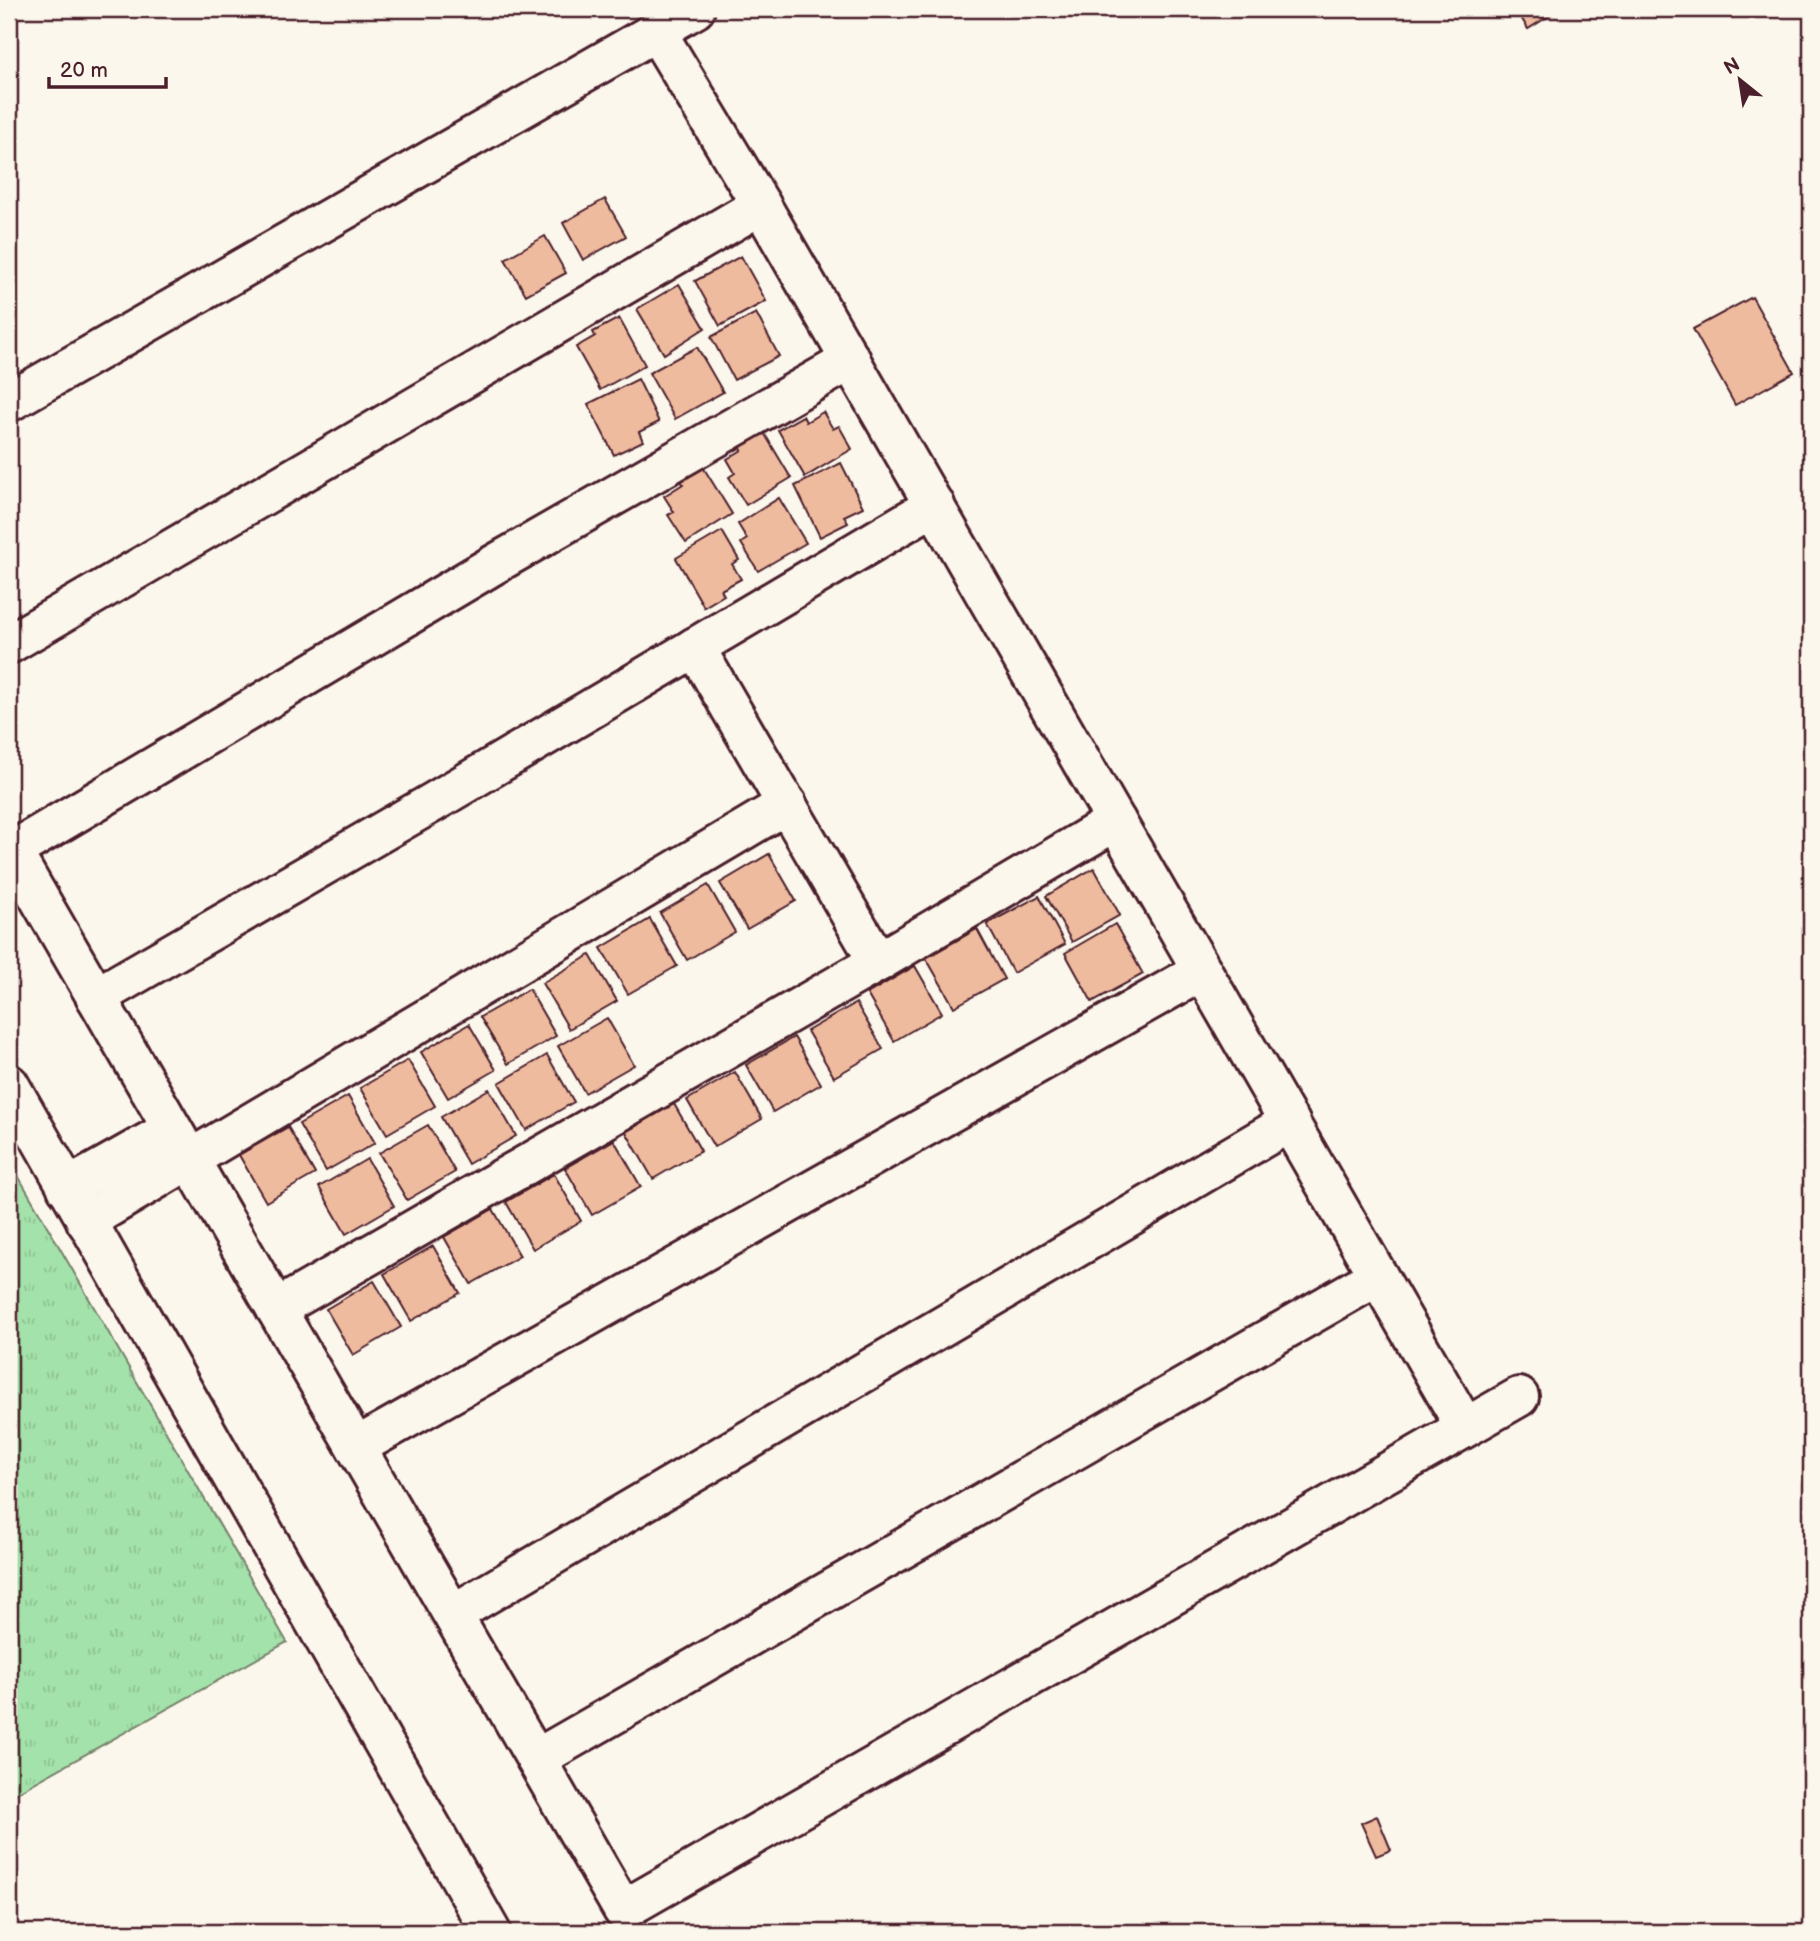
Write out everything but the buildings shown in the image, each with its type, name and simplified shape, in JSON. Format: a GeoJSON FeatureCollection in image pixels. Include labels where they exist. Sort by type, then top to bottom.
{"type":"FeatureCollection","features":[{"type":"Feature","properties":{"kind":"street"},"geometry":{"type":"LineString","coordinates":[[9,402],[695,9]]}},
{"type":"Feature","properties":{"kind":"street"},"geometry":{"type":"LineString","coordinates":[[656,31],[851,360],[1465,1427]]}},
{"type":"Feature","properties":{"kind":"street"},"geometry":{"type":"LineString","coordinates":[[9,644],[761,205]]}},
{"type":"Feature","properties":{"kind":"street"},"geometry":{"type":"LineString","coordinates":[[851,360],[495,564],[10,848],[623,1910],[1519,1397]]}},
{"type":"Feature","properties":{"kind":"street"},"geometry":{"type":"LineString","coordinates":[[96,997],[432,803],[935,505]]}},
{"type":"Feature","properties":{"kind":"street"},"geometry":{"type":"LineString","coordinates":[[695,647],[878,962]]}},
{"type":"Feature","properties":{"kind":"street"},"geometry":{"type":"LineString","coordinates":[[67,1188],[181,1144],[787,804]]}},
{"type":"Feature","properties":{"kind":"street"},"geometry":{"type":"LineString","coordinates":[[276,1309],[878,962],[1116,821]]}},
{"type":"Feature","properties":{"kind":"street"},"geometry":{"type":"LineString","coordinates":[[356,1447],[1202,971]]}},
{"type":"Feature","properties":{"kind":"street"},"geometry":{"type":"LineString","coordinates":[[9,1084],[491,1932]]}},
{"type":"Feature","properties":{"kind":"street"},"geometry":{"type":"LineString","coordinates":[[453,1614],[1290,1122]]}},
{"type":"Feature","properties":{"kind":"street"},"geometry":{"type":"LineString","coordinates":[[86,1221],[181,1144]]}},
{"type":"Feature","properties":{"kind":"street"},"geometry":{"type":"LineString","coordinates":[[536,1759],[1378,1276]]}},
{"type":"Feature","properties":{"kind":"green space"},"geometry":{"type":"Polygon","coordinates":[[[9,1160],[287,1642],[9,1797],[9,1160]]]}}]}
